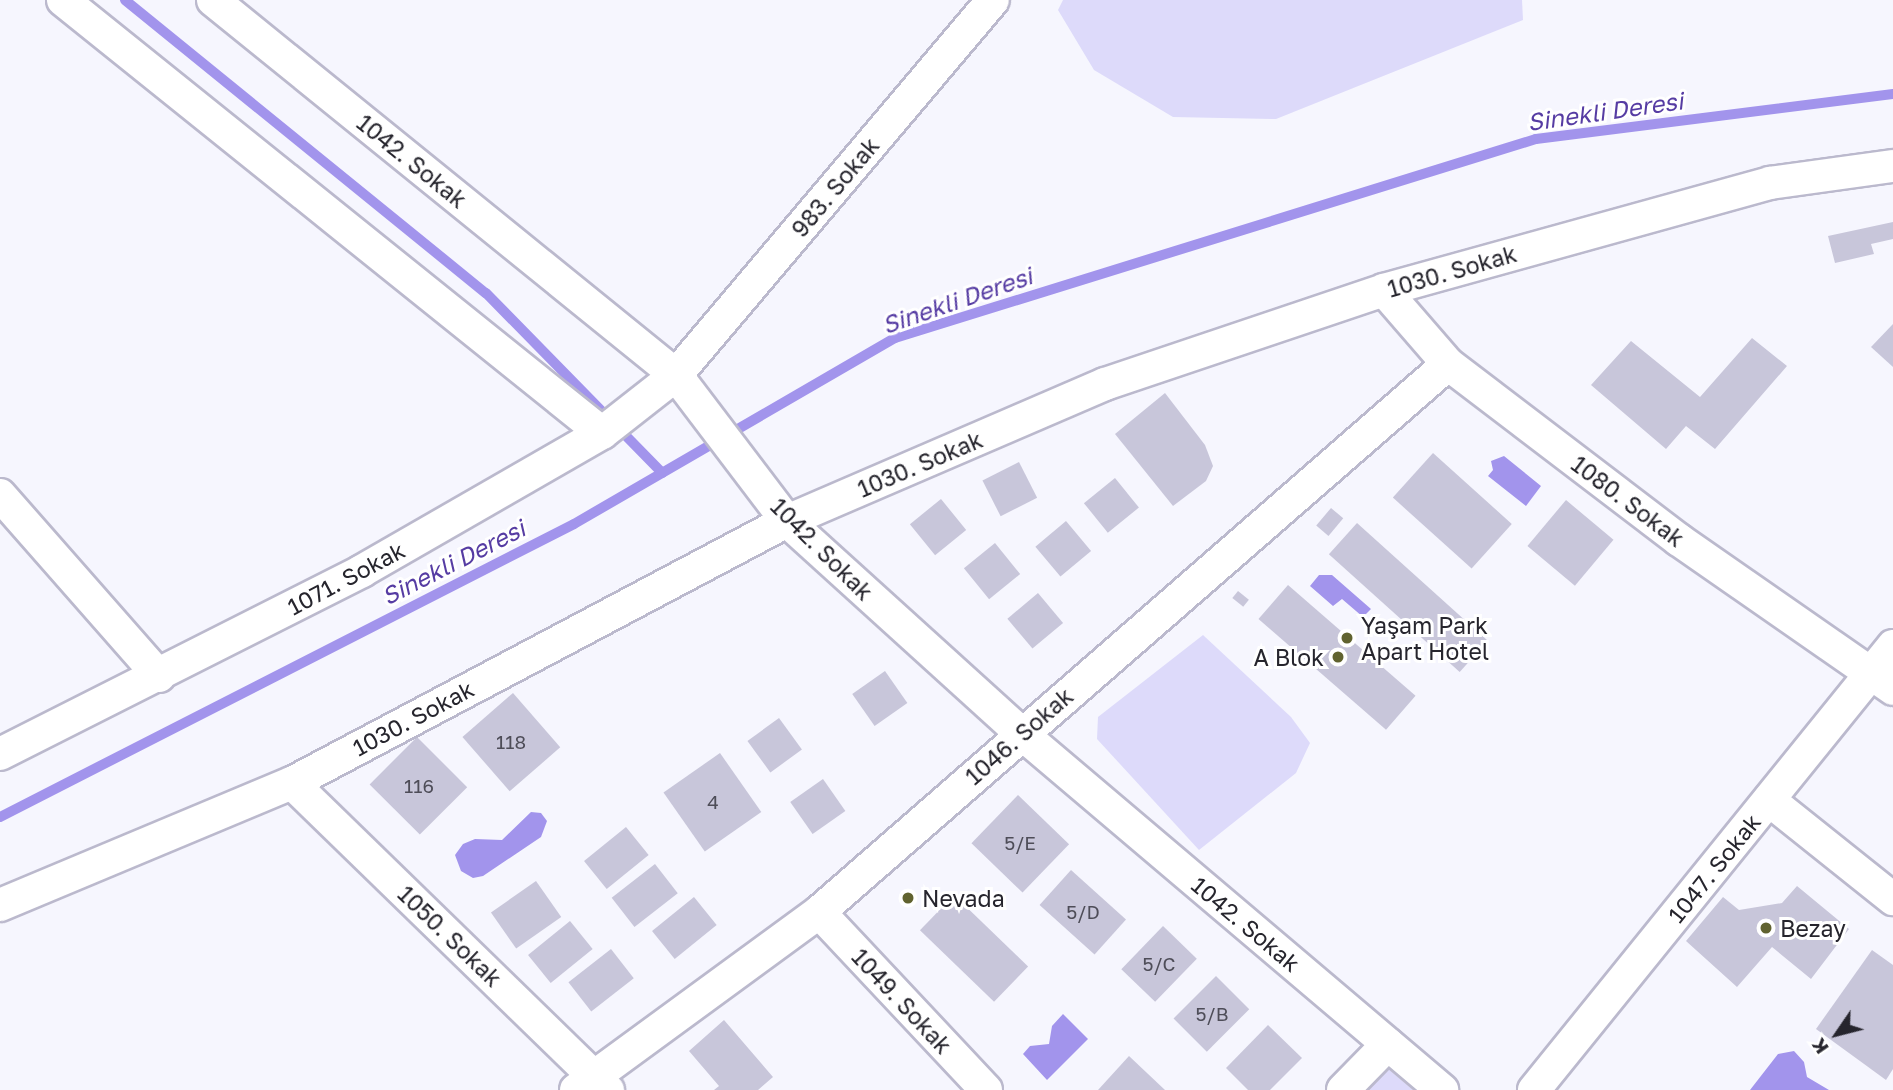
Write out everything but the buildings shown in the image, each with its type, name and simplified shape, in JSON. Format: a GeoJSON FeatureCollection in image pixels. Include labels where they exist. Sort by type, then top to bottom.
{"type":"FeatureCollection","features":[{"type":"Feature","properties":{"kind":"street"},"geometry":{"type":"LineString","coordinates":[[63,0],[602,433]]}},
{"type":"Feature","properties":{"kind":"street","name":"1042. Sokak"},"geometry":{"type":"LineString","coordinates":[[213,0],[676,375],[787,521],[1021,734],[1442,1090]]}},
{"type":"Feature","properties":{"kind":"street","name":"983. Sokak"},"geometry":{"type":"LineString","coordinates":[[676,375],[993,0]]}},
{"type":"Feature","properties":{"kind":"street","name":"1030. Sokak"},"geometry":{"type":"LineString","coordinates":[[0,905],[292,783],[787,521],[1105,384],[1384,289],[1770,183],[1893,166]]}},
{"type":"Feature","properties":{"kind":"street","name":"1080. Sokak"},"geometry":{"type":"LineString","coordinates":[[1384,289],[1448,364],[1679,540],[1882,682]]}},
{"type":"Feature","properties":{"kind":"street","name":"1046. Sokak"},"geometry":{"type":"LineString","coordinates":[[593,1086],[819,912],[1448,364]]}},
{"type":"Feature","properties":{"kind":"street","name":"1071. Sokak"},"geometry":{"type":"LineString","coordinates":[[0,754],[159,676],[362,571],[602,433],[676,375]]}},
{"type":"Feature","properties":{"kind":"street"},"geometry":{"type":"LineString","coordinates":[[0,495],[159,676]]}},
{"type":"Feature","properties":{"kind":"street","name":"1047. Sokak"},"geometry":{"type":"LineString","coordinates":[[1534,1090],[1769,800],[1882,682],[1893,646]]}},
{"type":"Feature","properties":{"kind":"street","name":"1050. Sokak"},"geometry":{"type":"LineString","coordinates":[[292,783],[593,1086]]}},
{"type":"Feature","properties":{"kind":"street"},"geometry":{"type":"LineString","coordinates":[[1769,800],[1893,899]]}},
{"type":"Feature","properties":{"kind":"street","name":"1049. Sokak"},"geometry":{"type":"LineString","coordinates":[[819,912],[986,1090]]}},
{"type":"Feature","properties":{"kind":"street"},"geometry":{"type":"LineString","coordinates":[[1343,1090],[1388,1044]]}},
{"type":"Feature","properties":{"kind":"shaded area"},"geometry":{"type":"Polygon","coordinates":[[[1063,0],[1522,0],[1523,20],[1276,119],[1173,117],[1094,70],[1058,10],[1063,0]]]}},
{"type":"Feature","properties":{"kind":"shaded area"},"geometry":{"type":"Polygon","coordinates":[[[1504,456],[1541,486],[1526,506],[1488,476],[1493,470],[1491,461],[1504,456]]]}},
{"type":"Feature","properties":{"kind":"shaded area"},"geometry":{"type":"Polygon","coordinates":[[[1319,575],[1332,575],[1371,609],[1363,617],[1342,599],[1333,606],[1310,586],[1319,575]]]}},
{"type":"Feature","properties":{"kind":"shaded area"},"geometry":{"type":"Polygon","coordinates":[[[1203,635],[1291,717],[1310,743],[1296,773],[1199,850],[1097,739],[1098,717],[1203,635]]]}},
{"type":"Feature","properties":{"kind":"shaded area"},"geometry":{"type":"Polygon","coordinates":[[[531,812],[541,813],[547,821],[541,837],[483,876],[473,878],[461,871],[455,855],[463,844],[475,839],[502,840],[531,812]]]}},
{"type":"Feature","properties":{"kind":"shaded area"},"geometry":{"type":"Polygon","coordinates":[[[1063,1014],[1088,1039],[1047,1080],[1023,1054],[1030,1046],[1049,1044],[1052,1026],[1063,1014]]]}},
{"type":"Feature","properties":{"kind":"shaded area"},"geometry":{"type":"Polygon","coordinates":[[[1794,1051],[1804,1062],[1807,1077],[1829,1090],[1750,1090],[1778,1054],[1794,1051]]]}},
{"type":"Feature","properties":{"kind":"shaded area"},"geometry":{"type":"Polygon","coordinates":[[[1385,1066],[1413,1090],[1362,1090],[1385,1066]]]}},
{"type":"Feature","properties":{"kind":"waterway"},"geometry":{"type":"LineString","coordinates":[[125,0],[486,293],[662,473]]}},
{"type":"Feature","properties":{"kind":"waterway","name":"Sinekli Deresi"},"geometry":{"type":"LineString","coordinates":[[0,817],[574,524],[895,338],[1536,139],[1893,94]]}},
{"type":"Feature","properties":{"kind":"place","name":"Yaşam Park Apart Hotel"},"geometry":{"type":"Point","coordinates":[1347,638]}},
{"type":"Feature","properties":{"kind":"place","name":"A Blok"},"geometry":{"type":"Point","coordinates":[1338,657]}},
{"type":"Feature","properties":{"kind":"place","name":"Nevada"},"geometry":{"type":"Point","coordinates":[908,898]}},
{"type":"Feature","properties":{"kind":"place","name":"Bezay"},"geometry":{"type":"Point","coordinates":[1766,928]}}]}
